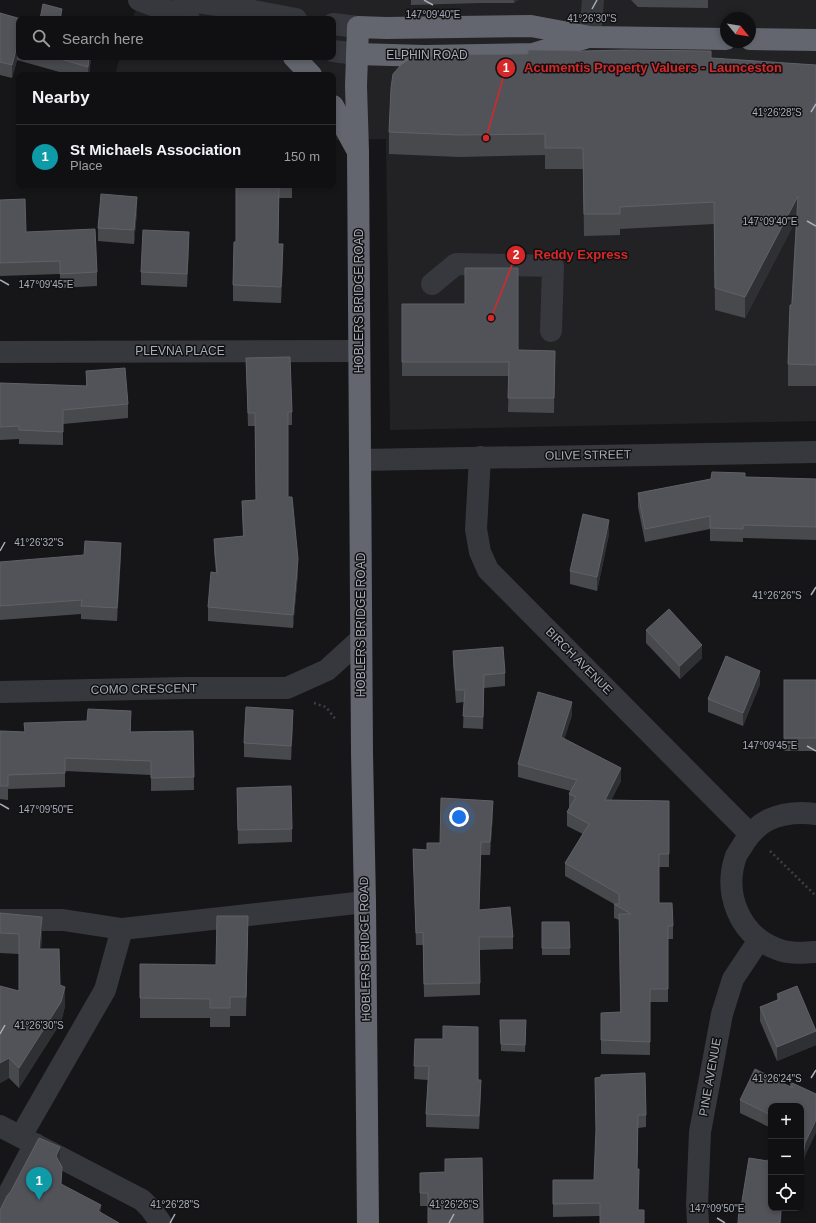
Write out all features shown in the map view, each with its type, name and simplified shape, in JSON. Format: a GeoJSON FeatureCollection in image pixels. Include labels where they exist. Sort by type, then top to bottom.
{"type":"FeatureCollection","features":[{"type":"Feature","properties":{"kind":"highway","name":"ELPHIN ROAD"},"geometry":{"type":"LineString","coordinates":[[358,27],[531,26],[590,37],[720,39]]}},
{"type":"Feature","properties":{"kind":"highway","name":"HOBLERS BRIDGE ROAD"},"geometry":{"type":"LineString","coordinates":[[358,27],[356,86],[358,150],[362,754],[368,1223]]}},
{"type":"Feature","properties":{"kind":"highway","name":"ELPHIN ROAD"},"geometry":{"type":"LineString","coordinates":[[357,54],[425,56],[533,54],[590,37]]}},
{"type":"Feature","properties":{"kind":"highway"},"geometry":{"type":"LineString","coordinates":[[756,39],[816,40]]}},
{"type":"Feature","properties":{"kind":"highway"},"geometry":{"type":"LineString","coordinates":[[297,60],[308,72]]}},
{"type":"Feature","properties":{"kind":"highway"},"geometry":{"type":"LineString","coordinates":[[336,111],[358,150]]}},
{"type":"Feature","properties":{"kind":"street"},"geometry":{"type":"LineString","coordinates":[[139,0],[181,16]]}},
{"type":"Feature","properties":{"kind":"street"},"geometry":{"type":"LineString","coordinates":[[183,0],[280,16]]}},
{"type":"Feature","properties":{"kind":"street"},"geometry":{"type":"LineString","coordinates":[[590,37],[593,0]]}},
{"type":"Feature","properties":{"kind":"street"},"geometry":{"type":"LineString","coordinates":[[336,24],[358,27]]}},
{"type":"Feature","properties":{"kind":"street"},"geometry":{"type":"LineString","coordinates":[[336,51],[357,54]]}},
{"type":"Feature","properties":{"kind":"street"},"geometry":{"type":"LineString","coordinates":[[432,284],[456,264],[554,266],[551,331]]}},
{"type":"Feature","properties":{"kind":"street","name":"PLEVNA PLACE"},"geometry":{"type":"LineString","coordinates":[[0,352],[359,351]]}},
{"type":"Feature","properties":{"kind":"street","name":"OLIVE STREET"},"geometry":{"type":"LineString","coordinates":[[360,460],[816,452]]}},
{"type":"Feature","properties":{"kind":"street","name":"BIRCH AVENUE"},"geometry":{"type":"LineString","coordinates":[[480,457],[476,529],[480,552],[488,570],[750,834]]}},
{"type":"Feature","properties":{"kind":"street","name":"COMO CRESCENT"},"geometry":{"type":"LineString","coordinates":[[0,692],[177,688],[288,688],[327,670],[361,639]]}},
{"type":"Feature","properties":{"kind":"street"},"geometry":{"type":"LineString","coordinates":[[816,814],[791,813],[768,820],[750,834],[737,855],[731,878],[733,902],[743,923],[759,940],[777,950],[797,953],[816,952]]}},
{"type":"Feature","properties":{"kind":"street"},"geometry":{"type":"LineString","coordinates":[[0,920],[63,920],[122,929],[365,902]]}},
{"type":"Feature","properties":{"kind":"street"},"geometry":{"type":"LineString","coordinates":[[0,1210],[28,1140],[105,990],[122,929]]}},
{"type":"Feature","properties":{"kind":"street","name":"PINE AVENUE"},"geometry":{"type":"LineString","coordinates":[[698,1223],[697,1204],[700,1132],[722,1014],[733,979],[759,940]]}},
{"type":"Feature","properties":{"kind":"street"},"geometry":{"type":"LineString","coordinates":[[0,1126],[142,1200],[161,1223]]}},
{"type":"Feature","properties":{"kind":"path"},"geometry":{"type":"LineString","coordinates":[[288,688],[307,701],[326,707],[362,754]]}},
{"type":"Feature","properties":{"kind":"path"},"geometry":{"type":"LineString","coordinates":[[770,851],[816,896]]}},
{"type":"Feature","properties":{"kind":"shaded area"},"geometry":{"type":"Polygon","coordinates":[[[140,0],[816,0],[816,421],[390,430],[386,139],[336,140],[336,72],[116,72],[119,60],[336,60],[336,16],[133,16],[140,0]]]}},
{"type":"Feature","properties":{"kind":"building"},"geometry":{"type":"Polygon","coordinates":[[[43,4],[62,9],[60,16],[41,16],[43,4]]]}},
{"type":"Feature","properties":{"kind":"building"},"geometry":{"type":"Polygon","coordinates":[[[0,13],[16,18],[16,50],[12,65],[0,62],[0,13]]]}},
{"type":"Feature","properties":{"kind":"building"},"geometry":{"type":"Polygon","coordinates":[[[528,50],[711,51],[711,58],[816,65],[816,365],[788,364],[790,305],[792,305],[798,196],[745,297],[715,288],[714,202],[620,207],[620,214],[584,214],[583,148],[545,148],[545,134],[459,135],[389,132],[393,74],[401,65],[411,58],[450,55],[528,54],[528,50]]]}},
{"type":"Feature","properties":{"kind":"building"},"geometry":{"type":"Polygon","coordinates":[[[64,60],[89,60],[88,67],[64,60]]]}},
{"type":"Feature","properties":{"kind":"building"},"geometry":{"type":"Polygon","coordinates":[[[236,188],[279,188],[278,244],[283,244],[281,287],[233,285],[234,242],[236,242],[236,188]]]}},
{"type":"Feature","properties":{"kind":"building"},"geometry":{"type":"Polygon","coordinates":[[[101,194],[137,197],[134,230],[98,228],[101,194]]]}},
{"type":"Feature","properties":{"kind":"building"},"geometry":{"type":"Polygon","coordinates":[[[25,199],[26,232],[95,229],[97,272],[60,274],[60,261],[0,263],[0,200],[25,199]]]}},
{"type":"Feature","properties":{"kind":"building"},"geometry":{"type":"Polygon","coordinates":[[[143,230],[189,232],[187,274],[141,272],[143,230]]]}},
{"type":"Feature","properties":{"kind":"building"},"geometry":{"type":"Polygon","coordinates":[[[465,268],[518,268],[518,350],[555,351],[554,398],[508,398],[509,362],[402,362],[402,304],[465,304],[465,268]]]}},
{"type":"Feature","properties":{"kind":"building"},"geometry":{"type":"Polygon","coordinates":[[[290,357],[292,412],[288,412],[288,497],[292,497],[298,559],[293,615],[208,607],[211,572],[217,573],[214,539],[244,536],[242,501],[256,500],[255,413],[248,413],[246,358],[290,357]]]}},
{"type":"Feature","properties":{"kind":"building"},"geometry":{"type":"Polygon","coordinates":[[[125,368],[128,404],[63,410],[63,432],[19,430],[19,426],[0,427],[0,383],[87,386],[86,371],[125,368]]]}},
{"type":"Feature","properties":{"kind":"building"},"geometry":{"type":"Polygon","coordinates":[[[712,472],[745,473],[745,477],[816,479],[816,527],[743,525],[743,529],[710,528],[710,516],[645,529],[638,493],[711,479],[712,472]]]}},
{"type":"Feature","properties":{"kind":"building"},"geometry":{"type":"Polygon","coordinates":[[[583,514],[609,520],[597,577],[570,571],[583,514]]]}},
{"type":"Feature","properties":{"kind":"building"},"geometry":{"type":"Polygon","coordinates":[[[85,541],[121,543],[117,608],[81,606],[82,600],[0,606],[0,562],[84,555],[85,541]]]}},
{"type":"Feature","properties":{"kind":"building"},"geometry":{"type":"Polygon","coordinates":[[[669,609],[702,645],[680,666],[646,630],[669,609]]]}},
{"type":"Feature","properties":{"kind":"building"},"geometry":{"type":"Polygon","coordinates":[[[503,647],[505,673],[484,675],[483,717],[463,716],[465,690],[456,690],[453,651],[503,647]]]}},
{"type":"Feature","properties":{"kind":"building"},"geometry":{"type":"Polygon","coordinates":[[[726,656],[760,671],[743,713],[708,699],[726,656]]]}},
{"type":"Feature","properties":{"kind":"building"},"geometry":{"type":"Polygon","coordinates":[[[784,680],[816,680],[816,738],[784,738],[784,680]]]}},
{"type":"Feature","properties":{"kind":"building"},"geometry":{"type":"Polygon","coordinates":[[[538,692],[572,702],[561,737],[621,768],[605,800],[669,801],[669,854],[659,854],[659,903],[672,903],[673,926],[668,926],[668,989],[650,989],[650,1042],[601,1040],[601,1013],[621,1012],[619,914],[631,914],[614,904],[619,904],[619,894],[565,863],[589,824],[567,812],[576,797],[569,794],[577,780],[518,764],[538,692]]]}},
{"type":"Feature","properties":{"kind":"building"},"geometry":{"type":"Polygon","coordinates":[[[246,707],[293,710],[291,746],[244,743],[246,707]]]}},
{"type":"Feature","properties":{"kind":"building"},"geometry":{"type":"Polygon","coordinates":[[[88,709],[131,711],[130,732],[193,731],[194,777],[151,778],[151,761],[65,758],[65,773],[8,775],[8,786],[0,786],[0,731],[25,732],[24,723],[87,721],[88,709]]]}},
{"type":"Feature","properties":{"kind":"building"},"geometry":{"type":"Polygon","coordinates":[[[291,786],[292,829],[238,830],[237,788],[291,786]]]}},
{"type":"Feature","properties":{"kind":"building"},"geometry":{"type":"Polygon","coordinates":[[[441,798],[493,801],[490,842],[481,842],[479,910],[510,907],[513,937],[479,937],[480,983],[424,984],[423,932],[416,933],[413,849],[427,850],[427,843],[440,843],[441,798]]]}},
{"type":"Feature","properties":{"kind":"building"},"geometry":{"type":"Polygon","coordinates":[[[0,913],[42,917],[39,949],[59,949],[60,985],[65,987],[61,1002],[19,1068],[9,1058],[0,1063],[0,986],[19,991],[19,934],[0,933],[0,913]]]}},
{"type":"Feature","properties":{"kind":"building"},"geometry":{"type":"Polygon","coordinates":[[[217,916],[248,916],[246,997],[230,997],[230,1008],[210,1008],[210,999],[140,998],[140,964],[216,965],[217,916]]]}},
{"type":"Feature","properties":{"kind":"building"},"geometry":{"type":"Polygon","coordinates":[[[542,922],[569,922],[570,948],[542,948],[542,922]]]}},
{"type":"Feature","properties":{"kind":"building"},"geometry":{"type":"Polygon","coordinates":[[[797,986],[816,1031],[777,1047],[760,1007],[780,999],[777,994],[797,986]]]}},
{"type":"Feature","properties":{"kind":"building"},"geometry":{"type":"Polygon","coordinates":[[[500,1020],[526,1020],[525,1045],[501,1044],[500,1020]]]}},
{"type":"Feature","properties":{"kind":"building"},"geometry":{"type":"Polygon","coordinates":[[[443,1026],[478,1027],[478,1080],[481,1080],[479,1116],[426,1114],[429,1066],[414,1066],[415,1039],[443,1039],[443,1026]]]}},
{"type":"Feature","properties":{"kind":"building"},"geometry":{"type":"Polygon","coordinates":[[[755,1069],[793,1088],[790,1082],[816,1094],[816,1120],[805,1143],[804,1149],[804,1103],[768,1103],[768,1114],[740,1100],[755,1069]]]}},
{"type":"Feature","properties":{"kind":"building"},"geometry":{"type":"Polygon","coordinates":[[[645,1073],[646,1115],[638,1115],[637,1169],[639,1169],[638,1210],[644,1210],[644,1223],[600,1223],[600,1203],[553,1204],[553,1180],[594,1180],[596,1129],[595,1078],[601,1077],[601,1075],[645,1073]]]}},
{"type":"Feature","properties":{"kind":"building"},"geometry":{"type":"Polygon","coordinates":[[[39,1138],[60,1147],[56,1156],[62,1167],[61,1184],[101,1205],[98,1211],[119,1223],[0,1223],[0,1210],[39,1138]]]}},
{"type":"Feature","properties":{"kind":"building"},"geometry":{"type":"Polygon","coordinates":[[[482,1158],[483,1223],[428,1223],[428,1193],[420,1193],[420,1173],[445,1172],[445,1159],[482,1158]]]}},
{"type":"Feature","properties":{"kind":"building"},"geometry":{"type":"Polygon","coordinates":[[[749,1158],[768,1161],[768,1211],[781,1211],[780,1223],[738,1223],[739,1207],[741,1207],[749,1158]]]}},
{"type":"Feature","properties":{"kind":"place","name":"Acumentis Property Valuers - Launceston"},"geometry":{"type":"Point","coordinates":[486,138]}},
{"type":"Feature","properties":{"kind":"place","name":"Reddy Express"},"geometry":{"type":"Point","coordinates":[491,318]}},
{"type":"Feature","properties":{"kind":"place","name":"St Michaels Association"},"geometry":{"type":"Point","coordinates":[39,1200]}}]}
